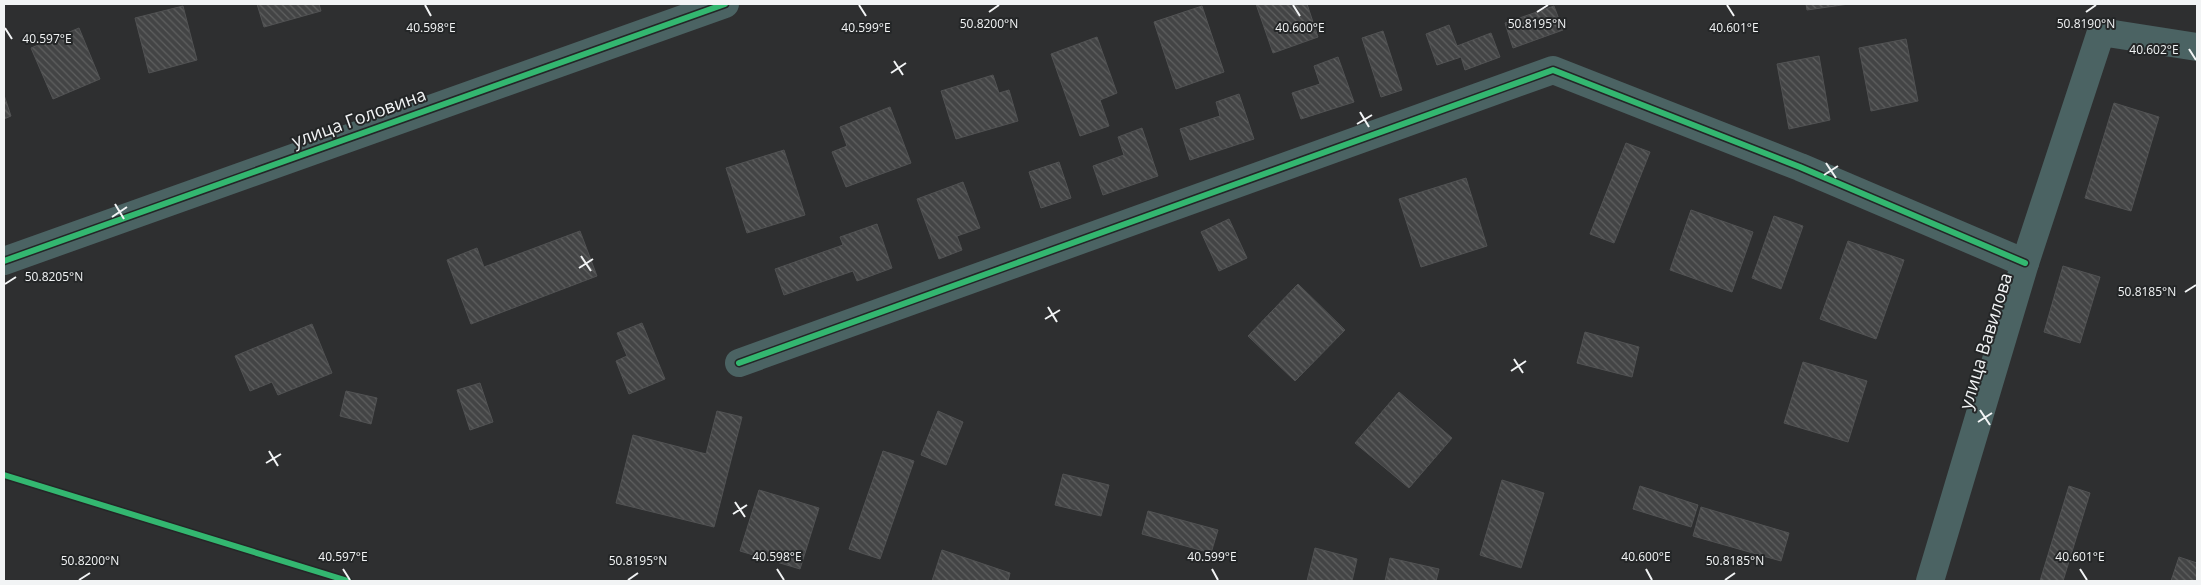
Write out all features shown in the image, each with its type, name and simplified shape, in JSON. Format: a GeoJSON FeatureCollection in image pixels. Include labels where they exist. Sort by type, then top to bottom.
{"type":"FeatureCollection","features":[{"type":"Feature","properties":{"kind":"street","name":"улица Головина"},"geometry":{"type":"LineString","coordinates":[[4,261],[724,4]]}},
{"type":"Feature","properties":{"kind":"street","name":"улица Вавилова"},"geometry":{"type":"LineString","coordinates":[[1930,581],[2026,263],[2101,32],[2197,47]]}},
{"type":"Feature","properties":{"kind":"street"},"geometry":{"type":"LineString","coordinates":[[739,363],[1553,70],[1800,167],[2026,263]]}},
{"type":"Feature","properties":{"kind":"building"},"geometry":{"type":"Polygon","coordinates":[[[257,4],[319,4],[321,11],[264,27],[257,4]]]}},
{"type":"Feature","properties":{"kind":"building"},"geometry":{"type":"Polygon","coordinates":[[[1256,4],[1307,4],[1318,37],[1273,53],[1256,4]]]}},
{"type":"Feature","properties":{"kind":"building"},"geometry":{"type":"Polygon","coordinates":[[[1806,4],[1849,4],[1807,10],[1806,4]]]}},
{"type":"Feature","properties":{"kind":"building"},"geometry":{"type":"Polygon","coordinates":[[[183,6],[197,60],[149,73],[135,18],[183,6]]]}},
{"type":"Feature","properties":{"kind":"building"},"geometry":{"type":"Polygon","coordinates":[[[1202,6],[1224,72],[1176,89],[1154,22],[1202,6]]]}},
{"type":"Feature","properties":{"kind":"building"},"geometry":{"type":"Polygon","coordinates":[[[1554,6],[1563,30],[1513,48],[1505,23],[1554,6]]]}},
{"type":"Feature","properties":{"kind":"building"},"geometry":{"type":"Polygon","coordinates":[[[1449,25],[1457,46],[1491,33],[1500,57],[1465,70],[1461,57],[1437,65],[1426,34],[1449,25]]]}},
{"type":"Feature","properties":{"kind":"building"},"geometry":{"type":"Polygon","coordinates":[[[79,28],[100,79],[53,99],[31,48],[79,28]]]}},
{"type":"Feature","properties":{"kind":"building"},"geometry":{"type":"Polygon","coordinates":[[[1383,31],[1402,90],[1381,97],[1362,38],[1383,31]]]}},
{"type":"Feature","properties":{"kind":"building"},"geometry":{"type":"Polygon","coordinates":[[[1097,37],[1117,93],[1100,100],[1109,126],[1080,136],[1051,54],[1097,37]]]}},
{"type":"Feature","properties":{"kind":"building"},"geometry":{"type":"Polygon","coordinates":[[[1906,39],[1918,101],[1871,111],[1859,48],[1906,39]]]}},
{"type":"Feature","properties":{"kind":"building"},"geometry":{"type":"Polygon","coordinates":[[[1819,56],[1830,120],[1789,129],[1777,64],[1819,56]]]}},
{"type":"Feature","properties":{"kind":"building"},"geometry":{"type":"Polygon","coordinates":[[[1338,57],[1354,102],[1301,119],[1292,93],[1320,84],[1314,66],[1338,57]]]}},
{"type":"Feature","properties":{"kind":"building"},"geometry":{"type":"Polygon","coordinates":[[[993,75],[999,93],[1009,90],[1018,121],[956,139],[941,91],[993,75]]]}},
{"type":"Feature","properties":{"kind":"building"},"geometry":{"type":"Polygon","coordinates":[[[1239,94],[1254,139],[1190,160],[1180,129],[1220,116],[1216,102],[1239,94]]]}},
{"type":"Feature","properties":{"kind":"building"},"geometry":{"type":"Polygon","coordinates":[[[4,95],[11,116],[4,119],[4,95]]]}},
{"type":"Feature","properties":{"kind":"building"},"geometry":{"type":"Polygon","coordinates":[[[2114,103],[2159,117],[2131,211],[2085,198],[2114,103]]]}},
{"type":"Feature","properties":{"kind":"building"},"geometry":{"type":"Polygon","coordinates":[[[890,107],[911,163],[846,187],[832,152],[847,146],[840,127],[890,107]]]}},
{"type":"Feature","properties":{"kind":"building"},"geometry":{"type":"Polygon","coordinates":[[[1142,128],[1158,176],[1103,195],[1093,166],[1124,155],[1118,137],[1142,128]]]}},
{"type":"Feature","properties":{"kind":"building"},"geometry":{"type":"Polygon","coordinates":[[[1626,143],[1650,152],[1614,243],[1590,234],[1626,143]]]}},
{"type":"Feature","properties":{"kind":"building"},"geometry":{"type":"Polygon","coordinates":[[[784,150],[805,215],[747,233],[726,168],[784,150]]]}},
{"type":"Feature","properties":{"kind":"building"},"geometry":{"type":"Polygon","coordinates":[[[1059,162],[1071,198],[1041,208],[1029,172],[1059,162]]]}},
{"type":"Feature","properties":{"kind":"building"},"geometry":{"type":"Polygon","coordinates":[[[1466,178],[1487,246],[1421,267],[1399,199],[1466,178]]]}},
{"type":"Feature","properties":{"kind":"building"},"geometry":{"type":"Polygon","coordinates":[[[963,182],[980,228],[957,236],[962,250],[939,259],[917,199],[963,182]]]}},
{"type":"Feature","properties":{"kind":"building"},"geometry":{"type":"Polygon","coordinates":[[[1691,210],[1753,232],[1732,292],[1670,270],[1691,210]]]}},
{"type":"Feature","properties":{"kind":"building"},"geometry":{"type":"Polygon","coordinates":[[[1774,216],[1803,226],[1781,289],[1752,278],[1774,216]]]}},
{"type":"Feature","properties":{"kind":"building"},"geometry":{"type":"Polygon","coordinates":[[[1229,219],[1247,258],[1219,271],[1201,232],[1229,219]]]}},
{"type":"Feature","properties":{"kind":"building"},"geometry":{"type":"Polygon","coordinates":[[[877,224],[892,268],[857,281],[853,271],[784,295],[775,269],[843,245],[840,237],[877,224]]]}},
{"type":"Feature","properties":{"kind":"building"},"geometry":{"type":"Polygon","coordinates":[[[580,231],[597,276],[471,324],[447,260],[477,248],[484,267],[580,231]]]}},
{"type":"Feature","properties":{"kind":"building"},"geometry":{"type":"Polygon","coordinates":[[[1848,241],[1904,260],[1876,339],[1820,319],[1848,241]]]}},
{"type":"Feature","properties":{"kind":"building"},"geometry":{"type":"Polygon","coordinates":[[[2063,266],[2100,277],[2080,343],[2044,332],[2063,266]]]}},
{"type":"Feature","properties":{"kind":"building"},"geometry":{"type":"Polygon","coordinates":[[[1298,284],[1345,330],[1295,381],[1248,336],[1298,284]]]}},
{"type":"Feature","properties":{"kind":"building"},"geometry":{"type":"Polygon","coordinates":[[[642,323],[665,379],[629,394],[616,361],[627,356],[617,333],[642,323]]]}},
{"type":"Feature","properties":{"kind":"building"},"geometry":{"type":"Polygon","coordinates":[[[312,324],[332,373],[278,395],[272,382],[250,391],[235,356],[312,324]]]}},
{"type":"Feature","properties":{"kind":"building"},"geometry":{"type":"Polygon","coordinates":[[[1585,332],[1639,347],[1632,377],[1577,363],[1585,332]]]}},
{"type":"Feature","properties":{"kind":"building"},"geometry":{"type":"Polygon","coordinates":[[[1803,362],[1867,381],[1848,442],[1784,423],[1803,362]]]}},
{"type":"Feature","properties":{"kind":"building"},"geometry":{"type":"Polygon","coordinates":[[[480,383],[493,422],[470,430],[457,390],[480,383]]]}},
{"type":"Feature","properties":{"kind":"building"},"geometry":{"type":"Polygon","coordinates":[[[346,391],[377,398],[371,424],[340,416],[346,391]]]}},
{"type":"Feature","properties":{"kind":"building"},"geometry":{"type":"Polygon","coordinates":[[[1399,392],[1452,438],[1409,488],[1355,443],[1399,392]]]}},
{"type":"Feature","properties":{"kind":"building"},"geometry":{"type":"Polygon","coordinates":[[[717,411],[742,417],[714,527],[616,503],[633,435],[706,454],[717,411]]]}},
{"type":"Feature","properties":{"kind":"building"},"geometry":{"type":"Polygon","coordinates":[[[938,411],[963,422],[946,465],[921,455],[938,411]]]}},
{"type":"Feature","properties":{"kind":"building"},"geometry":{"type":"Polygon","coordinates":[[[883,451],[914,461],[880,559],[849,549],[883,451]]]}},
{"type":"Feature","properties":{"kind":"building"},"geometry":{"type":"Polygon","coordinates":[[[1063,474],[1109,485],[1101,516],[1055,505],[1063,474]]]}},
{"type":"Feature","properties":{"kind":"building"},"geometry":{"type":"Polygon","coordinates":[[[1502,480],[1544,493],[1521,568],[1480,555],[1502,480]]]}},
{"type":"Feature","properties":{"kind":"building"},"geometry":{"type":"Polygon","coordinates":[[[1640,486],[1698,505],[1691,527],[1633,509],[1640,486]]]}},
{"type":"Feature","properties":{"kind":"building"},"geometry":{"type":"Polygon","coordinates":[[[2069,486],[2090,493],[2063,581],[2040,581],[2069,486]]]}},
{"type":"Feature","properties":{"kind":"building"},"geometry":{"type":"Polygon","coordinates":[[[759,490],[819,508],[800,569],[740,551],[759,490]]]}},
{"type":"Feature","properties":{"kind":"building"},"geometry":{"type":"Polygon","coordinates":[[[1701,507],[1789,533],[1781,561],[1693,536],[1701,507]]]}},
{"type":"Feature","properties":{"kind":"building"},"geometry":{"type":"Polygon","coordinates":[[[1148,511],[1218,530],[1211,553],[1142,534],[1148,511]]]}},
{"type":"Feature","properties":{"kind":"building"},"geometry":{"type":"Polygon","coordinates":[[[1315,548],[1357,559],[1352,581],[1307,581],[1315,548]]]}},
{"type":"Feature","properties":{"kind":"building"},"geometry":{"type":"Polygon","coordinates":[[[942,550],[1010,573],[1008,581],[932,581],[942,550]]]}},
{"type":"Feature","properties":{"kind":"building"},"geometry":{"type":"Polygon","coordinates":[[[2179,557],[2197,563],[2197,581],[2171,581],[2179,557]]]}},
{"type":"Feature","properties":{"kind":"building"},"geometry":{"type":"Polygon","coordinates":[[[1390,558],[1439,569],[1436,581],[1385,581],[1390,558]]]}},
{"type":"Feature","properties":{"kind":"cycle path"},"geometry":{"type":"LineString","coordinates":[[4,261],[725,4]]}},
{"type":"Feature","properties":{"kind":"cycle path"},"geometry":{"type":"LineString","coordinates":[[739,363],[1553,70],[1800,167],[2025,263]]}},
{"type":"Feature","properties":{"kind":"cycle path"},"geometry":{"type":"LineString","coordinates":[[4,475],[348,581]]}}]}
